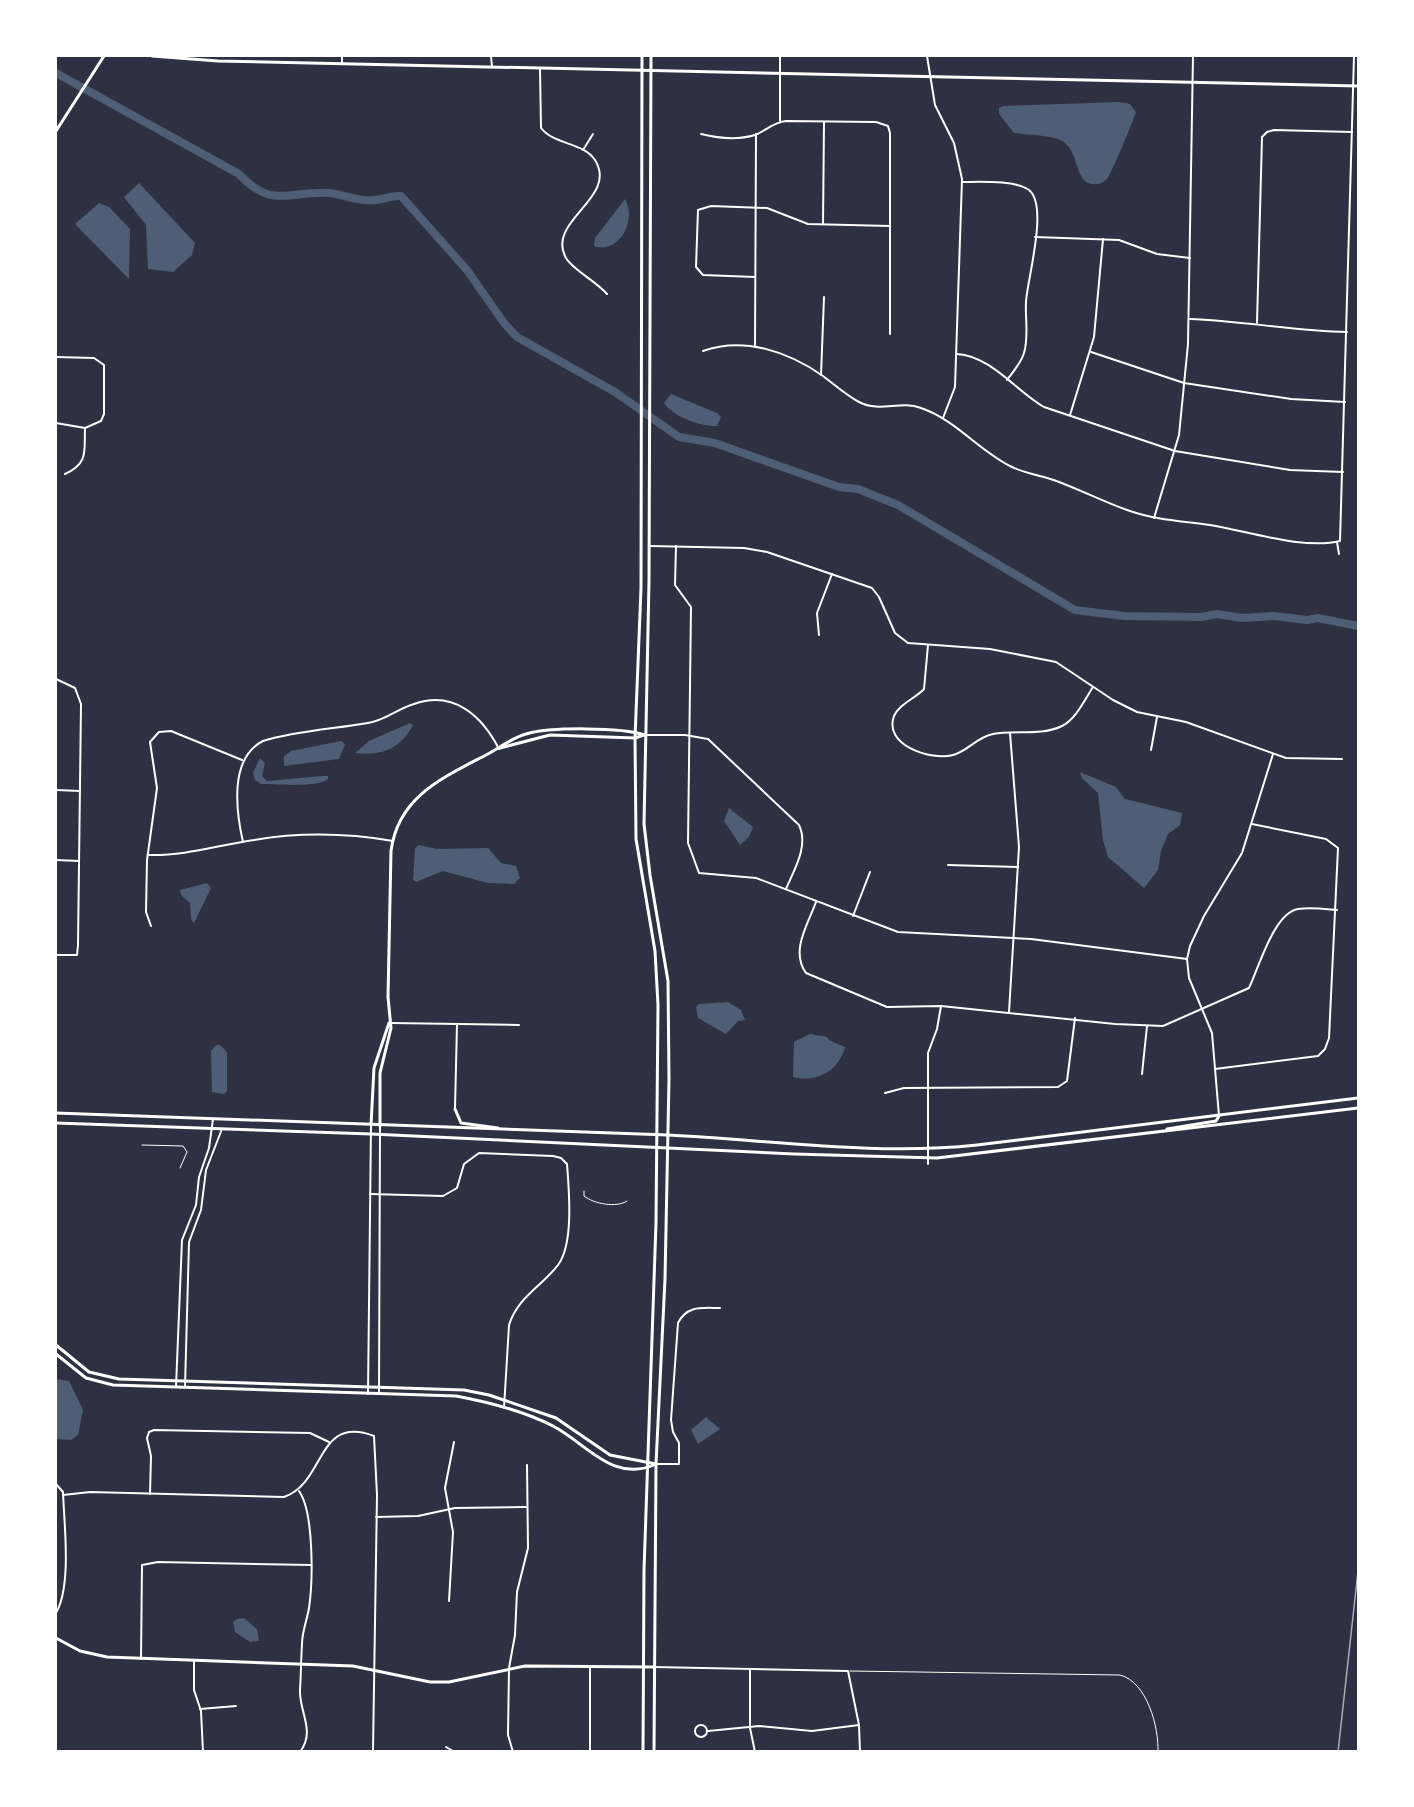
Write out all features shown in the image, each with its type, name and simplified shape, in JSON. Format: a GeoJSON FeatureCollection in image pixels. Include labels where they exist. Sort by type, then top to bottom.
{"type":"FeatureCollection","features":[{"type":"Feature","properties":{"kind":"main road"},"geometry":{"type":"LineString","coordinates":[[56,132],[105,56]]}},
{"type":"Feature","properties":{"kind":"main road"},"geometry":{"type":"LineString","coordinates":[[152,56],[218,61],[1356,86]]}},
{"type":"Feature","properties":{"kind":"main road"},"geometry":{"type":"LineString","coordinates":[[642,56],[641,588],[635,732],[636,839],[657,969],[656,1223],[646,1461],[643,1752]]}},
{"type":"Feature","properties":{"kind":"main road"},"geometry":{"type":"LineString","coordinates":[[651,56],[646,844],[668,981],[665,1279],[656,1464],[654,1752]]}},
{"type":"Feature","properties":{"kind":"main road"},"geometry":{"type":"LineString","coordinates":[[371,1125],[374,1068],[388,1023],[393,841],[400,820],[419,795],[442,778],[518,737],[540,731],[628,731],[645,735]]}},
{"type":"Feature","properties":{"kind":"main road"},"geometry":{"type":"LineString","coordinates":[[499,749],[550,735],[635,738],[645,735]]}},
{"type":"Feature","properties":{"kind":"main road"},"geometry":{"type":"LineString","coordinates":[[380,1126],[380,1073],[391,1028],[388,1023]]}},
{"type":"Feature","properties":{"kind":"main road"},"geometry":{"type":"LineString","coordinates":[[56,1113],[668,1135],[730,1141],[928,1149],[1359,1098]]}},
{"type":"Feature","properties":{"kind":"main road"},"geometry":{"type":"LineString","coordinates":[[56,1123],[928,1158],[999,1152],[1359,1108]]}},
{"type":"Feature","properties":{"kind":"main road"},"geometry":{"type":"LineString","coordinates":[[456,1109],[458,1119],[464,1124],[506,1130]]}},
{"type":"Feature","properties":{"kind":"main road"},"geometry":{"type":"LineString","coordinates":[[1147,1134],[1216,1121],[1219,1116]]}},
{"type":"Feature","properties":{"kind":"main road"},"geometry":{"type":"LineString","coordinates":[[56,1345],[89,1371],[103,1377],[464,1390],[505,1400],[565,1422],[610,1455],[656,1464]]}},
{"type":"Feature","properties":{"kind":"main road"},"geometry":{"type":"LineString","coordinates":[[56,1354],[73,1370],[95,1382],[131,1387],[456,1396],[504,1408],[552,1425],[602,1461],[627,1468],[646,1468],[656,1464]]}},
{"type":"Feature","properties":{"kind":"main road"},"geometry":{"type":"LineString","coordinates":[[131,1379],[131,1387]]}},
{"type":"Feature","properties":{"kind":"main road"},"geometry":{"type":"LineString","coordinates":[[56,1638],[98,1656],[375,1669],[410,1680],[430,1682],[449,1682],[525,1666],[654,1667]]}},
{"type":"Feature","properties":{"kind":"street"},"geometry":{"type":"LineString","coordinates":[[342,56],[342,64]]}},
{"type":"Feature","properties":{"kind":"street"},"geometry":{"type":"LineString","coordinates":[[491,56],[492,67]]}},
{"type":"Feature","properties":{"kind":"street"},"geometry":{"type":"LineString","coordinates":[[780,56],[780,121]]}},
{"type":"Feature","properties":{"kind":"street"},"geometry":{"type":"LineString","coordinates":[[927,56],[935,105],[954,142],[962,182],[956,387],[943,418]]}},
{"type":"Feature","properties":{"kind":"street"},"geometry":{"type":"LineString","coordinates":[[1154,518],[1175,451],[1190,319],[1193,56]]}},
{"type":"Feature","properties":{"kind":"street"},"geometry":{"type":"LineString","coordinates":[[703,351],[723,346],[755,346],[778,351],[821,375],[845,394],[869,406],[881,408],[909,405],[943,418],[1010,466],[1060,482],[1130,511],[1154,518],[1211,525],[1272,539],[1337,543],[1341,540],[1352,132],[1356,86],[1354,56]]}},
{"type":"Feature","properties":{"kind":"street"},"geometry":{"type":"LineString","coordinates":[[540,69],[538,109],[540,128],[549,136],[583,150],[594,158],[598,167],[597,188],[564,234],[562,245],[569,262],[597,282],[608,294]]}},
{"type":"Feature","properties":{"kind":"street"},"geometry":{"type":"LineString","coordinates":[[701,134],[740,137],[756,134],[780,121],[876,122],[888,126],[890,132],[890,334]]}},
{"type":"Feature","properties":{"kind":"street"},"geometry":{"type":"LineString","coordinates":[[823,224],[824,121]]}},
{"type":"Feature","properties":{"kind":"street"},"geometry":{"type":"LineString","coordinates":[[1257,323],[1261,143],[1265,134],[1274,130],[1352,132]]}},
{"type":"Feature","properties":{"kind":"street"},"geometry":{"type":"LineString","coordinates":[[583,150],[593,134]]}},
{"type":"Feature","properties":{"kind":"street"},"geometry":{"type":"LineString","coordinates":[[755,346],[756,134]]}},
{"type":"Feature","properties":{"kind":"street"},"geometry":{"type":"LineString","coordinates":[[962,182],[1008,184],[1030,190],[1036,201],[1035,237],[1026,301],[1024,352],[1007,380]]}},
{"type":"Feature","properties":{"kind":"street"},"geometry":{"type":"LineString","coordinates":[[755,277],[703,275],[696,267],[698,210],[711,206],[767,208],[796,221],[890,226]]}},
{"type":"Feature","properties":{"kind":"street"},"geometry":{"type":"LineString","coordinates":[[1035,237],[1130,242],[1169,257],[1190,258]]}},
{"type":"Feature","properties":{"kind":"street"},"geometry":{"type":"LineString","coordinates":[[1070,415],[1091,352],[1103,239]]}},
{"type":"Feature","properties":{"kind":"street"},"geometry":{"type":"LineString","coordinates":[[821,375],[824,297]]}},
{"type":"Feature","properties":{"kind":"street"},"geometry":{"type":"LineString","coordinates":[[1190,319],[1347,332]]}},
{"type":"Feature","properties":{"kind":"street"},"geometry":{"type":"LineString","coordinates":[[1091,352],[1184,383],[1291,399],[1345,402]]}},
{"type":"Feature","properties":{"kind":"street"},"geometry":{"type":"LineString","coordinates":[[957,354],[969,355],[982,361],[1027,397],[1044,407],[1175,451],[1290,470],[1343,472]]}},
{"type":"Feature","properties":{"kind":"street"},"geometry":{"type":"LineString","coordinates":[[56,357],[100,360],[105,367],[104,414],[101,421],[85,428],[56,423]]}},
{"type":"Feature","properties":{"kind":"street"},"geometry":{"type":"LineString","coordinates":[[65,474],[81,463],[84,457],[85,428]]}},
{"type":"Feature","properties":{"kind":"street"},"geometry":{"type":"LineString","coordinates":[[1337,543],[1339,554]]}},
{"type":"Feature","properties":{"kind":"street"},"geometry":{"type":"LineString","coordinates":[[648,546],[754,549],[872,588],[879,597],[895,633],[908,643],[990,649],[1056,662],[1128,708],[1186,722],[1274,754],[1298,759],[1342,759]]}},
{"type":"Feature","properties":{"kind":"street"},"geometry":{"type":"LineString","coordinates":[[676,546],[675,585],[691,607],[688,843],[699,873],[749,876],[898,932],[1015,937],[1187,959]]}},
{"type":"Feature","properties":{"kind":"street"},"geometry":{"type":"LineString","coordinates":[[819,635],[817,613],[832,574]]}},
{"type":"Feature","properties":{"kind":"street"},"geometry":{"type":"LineString","coordinates":[[928,645],[924,688],[900,708],[893,723],[893,731],[902,743],[927,753],[941,756],[953,755],[983,736],[1060,727],[1076,713],[1094,687]]}},
{"type":"Feature","properties":{"kind":"street"},"geometry":{"type":"LineString","coordinates":[[56,679],[72,685],[81,698],[77,955],[56,955]]}},
{"type":"Feature","properties":{"kind":"street"},"geometry":{"type":"LineString","coordinates":[[243,842],[238,816],[242,760],[249,751],[269,740],[375,722],[415,703],[437,700],[459,705],[476,715],[499,749]]}},
{"type":"Feature","properties":{"kind":"street"},"geometry":{"type":"LineString","coordinates":[[1151,750],[1157,716]]}},
{"type":"Feature","properties":{"kind":"street"},"geometry":{"type":"LineString","coordinates":[[151,926],[146,912],[147,855],[157,803],[157,780],[150,747],[156,734],[171,731],[242,760]]}},
{"type":"Feature","properties":{"kind":"street"},"geometry":{"type":"LineString","coordinates":[[1009,1011],[1020,847],[1010,733]]}},
{"type":"Feature","properties":{"kind":"street"},"geometry":{"type":"LineString","coordinates":[[645,735],[690,735],[708,739],[789,816],[802,832],[803,844],[786,890]]}},
{"type":"Feature","properties":{"kind":"street"},"geometry":{"type":"LineString","coordinates":[[1219,1116],[1212,1033],[1189,978],[1187,959],[1199,926],[1218,889],[1233,871],[1252,824],[1274,754]]}},
{"type":"Feature","properties":{"kind":"street"},"geometry":{"type":"LineString","coordinates":[[56,790],[80,790]]}},
{"type":"Feature","properties":{"kind":"street"},"geometry":{"type":"LineString","coordinates":[[1215,1069],[1304,1059],[1322,1053],[1329,1038],[1337,910],[1338,850],[1326,839],[1252,824]]}},
{"type":"Feature","properties":{"kind":"street"},"geometry":{"type":"LineString","coordinates":[[147,855],[191,852],[243,842],[312,833],[393,841]]}},
{"type":"Feature","properties":{"kind":"street"},"geometry":{"type":"LineString","coordinates":[[56,860],[79,861]]}},
{"type":"Feature","properties":{"kind":"street"},"geometry":{"type":"LineString","coordinates":[[948,866],[1019,867]]}},
{"type":"Feature","properties":{"kind":"street"},"geometry":{"type":"LineString","coordinates":[[854,916],[870,872]]}},
{"type":"Feature","properties":{"kind":"street"},"geometry":{"type":"LineString","coordinates":[[816,902],[798,951],[800,965],[806,973],[879,1004],[1009,1011],[1162,1026],[1249,988],[1273,932],[1288,914],[1296,909],[1337,910]]}},
{"type":"Feature","properties":{"kind":"street"},"geometry":{"type":"LineString","coordinates":[[928,1164],[928,1053],[937,1029],[941,1006]]}},
{"type":"Feature","properties":{"kind":"street"},"geometry":{"type":"LineString","coordinates":[[885,1093],[893,1089],[927,1088],[1049,1089],[1065,1083],[1075,1018]]}},
{"type":"Feature","properties":{"kind":"street"},"geometry":{"type":"LineString","coordinates":[[388,1023],[519,1026]]}},
{"type":"Feature","properties":{"kind":"street"},"geometry":{"type":"LineString","coordinates":[[456,1109],[457,1024]]}},
{"type":"Feature","properties":{"kind":"street"},"geometry":{"type":"LineString","coordinates":[[1142,1074],[1147,1025]]}},
{"type":"Feature","properties":{"kind":"street"},"geometry":{"type":"LineString","coordinates":[[176,1387],[182,1240],[196,1205],[199,1177],[209,1148],[213,1119]]}},
{"type":"Feature","properties":{"kind":"street"},"geometry":{"type":"LineString","coordinates":[[368,1394],[371,1125]]}},
{"type":"Feature","properties":{"kind":"street"},"geometry":{"type":"LineString","coordinates":[[380,1126],[380,1394]]}},
{"type":"Feature","properties":{"kind":"street"},"geometry":{"type":"LineString","coordinates":[[185,1388],[189,1242],[201,1210],[206,1170],[222,1129]]}},
{"type":"Feature","properties":{"kind":"street"},"geometry":{"type":"LineString","coordinates":[[370,1194],[443,1196],[457,1188],[464,1164],[479,1153],[561,1158],[567,1164],[569,1190],[565,1254],[558,1265],[522,1300],[512,1314],[509,1325],[504,1408]]}},
{"type":"Feature","properties":{"kind":"street"},"geometry":{"type":"LineString","coordinates":[[656,1464],[679,1464],[679,1443],[672,1426],[678,1323],[682,1316],[691,1309],[720,1308]]}},
{"type":"Feature","properties":{"kind":"street"},"geometry":{"type":"LineString","coordinates":[[150,1494],[151,1456],[147,1438],[154,1430],[309,1433],[329,1442]]}},
{"type":"Feature","properties":{"kind":"street"},"geometry":{"type":"LineString","coordinates":[[63,1495],[90,1492],[284,1497],[298,1491],[307,1482],[329,1442],[337,1437],[356,1433],[376,1437],[373,1751]]}},
{"type":"Feature","properties":{"kind":"street"},"geometry":{"type":"LineString","coordinates":[[449,1601],[453,1532],[448,1509],[447,1472],[453,1442]]}},
{"type":"Feature","properties":{"kind":"street"},"geometry":{"type":"LineString","coordinates":[[513,1752],[508,1735],[509,1668],[515,1635],[517,1592],[528,1548],[527,1465]]}},
{"type":"Feature","properties":{"kind":"street"},"geometry":{"type":"LineString","coordinates":[[56,1484],[63,1495],[63,1593],[56,1613]]}},
{"type":"Feature","properties":{"kind":"street"},"geometry":{"type":"LineString","coordinates":[[298,1491],[305,1500],[309,1514],[311,1565],[309,1608],[302,1644],[300,1700],[308,1731],[300,1752]]}},
{"type":"Feature","properties":{"kind":"street"},"geometry":{"type":"LineString","coordinates":[[376,1517],[417,1516],[448,1509],[526,1507]]}},
{"type":"Feature","properties":{"kind":"street"},"geometry":{"type":"LineString","coordinates":[[141,1659],[142,1565],[158,1562],[311,1565]]}},
{"type":"Feature","properties":{"kind":"street"},"geometry":{"type":"LineString","coordinates":[[194,1661],[194,1690],[200,1709],[203,1752]]}},
{"type":"Feature","properties":{"kind":"street"},"geometry":{"type":"LineString","coordinates":[[590,1666],[590,1752]]}},
{"type":"Feature","properties":{"kind":"street"},"geometry":{"type":"LineString","coordinates":[[654,1667],[848,1671],[859,1725],[860,1752]]}},
{"type":"Feature","properties":{"kind":"street"},"geometry":{"type":"LineString","coordinates":[[750,1669],[750,1728],[755,1752]]}},
{"type":"Feature","properties":{"kind":"street"},"geometry":{"type":"LineString","coordinates":[[200,1709],[236,1706]]}},
{"type":"Feature","properties":{"kind":"street"},"geometry":{"type":"LineString","coordinates":[[708,1731],[701,1724],[695,1730],[700,1737],[708,1731],[777,1726],[812,1731],[859,1725]]}},
{"type":"Feature","properties":{"kind":"street"},"geometry":{"type":"LineString","coordinates":[[446,1747],[455,1752]]}},
{"type":"Feature","properties":{"kind":"lane"},"geometry":{"type":"LineString","coordinates":[[142,1145],[183,1146],[187,1152],[180,1168]]}},
{"type":"Feature","properties":{"kind":"lane"},"geometry":{"type":"LineString","coordinates":[[584,1191],[584,1196],[595,1203],[626,1204],[627,1201]]}},
{"type":"Feature","properties":{"kind":"lane"},"geometry":{"type":"LineString","coordinates":[[848,1671],[1120,1675],[1132,1680],[1152,1714],[1159,1738],[1158,1752]]}},
{"type":"Feature","properties":{"kind":"water"},"geometry":{"type":"Polygon","coordinates":[[[1119,102],[1130,104],[1136,112],[1107,179],[1098,184],[1088,183],[1083,179],[1071,150],[1064,142],[1047,137],[1014,133],[999,114],[999,108],[1003,106],[1119,102]]]}},
{"type":"Feature","properties":{"kind":"water"},"geometry":{"type":"Polygon","coordinates":[[[139,183],[195,243],[192,255],[173,272],[148,269],[146,225],[124,197],[139,183]]]}},
{"type":"Feature","properties":{"kind":"water"},"geometry":{"type":"Polygon","coordinates":[[[625,199],[629,216],[624,233],[612,245],[594,246],[595,238],[625,199]]]}},
{"type":"Feature","properties":{"kind":"water"},"geometry":{"type":"Polygon","coordinates":[[[99,203],[109,207],[130,229],[129,279],[75,224],[99,203]]]}},
{"type":"Feature","properties":{"kind":"water"},"geometry":{"type":"Polygon","coordinates":[[[671,394],[717,413],[721,417],[717,426],[696,423],[674,413],[664,403],[671,394]]]}},
{"type":"Feature","properties":{"kind":"water"},"geometry":{"type":"Polygon","coordinates":[[[410,723],[413,725],[408,733],[389,749],[374,753],[355,753],[369,741],[410,723]]]}},
{"type":"Feature","properties":{"kind":"water"},"geometry":{"type":"Polygon","coordinates":[[[341,741],[345,744],[339,759],[284,766],[284,756],[291,751],[341,741]]]}},
{"type":"Feature","properties":{"kind":"water"},"geometry":{"type":"Polygon","coordinates":[[[260,758],[265,763],[262,776],[267,781],[322,776],[328,776],[328,779],[306,785],[261,784],[255,780],[253,773],[260,758]]]}},
{"type":"Feature","properties":{"kind":"water"},"geometry":{"type":"Polygon","coordinates":[[[1080,772],[1116,787],[1125,799],[1182,813],[1180,825],[1168,834],[1161,851],[1158,870],[1144,888],[1108,857],[1103,840],[1098,793],[1082,778],[1080,772]]]}},
{"type":"Feature","properties":{"kind":"water"},"geometry":{"type":"Polygon","coordinates":[[[729,808],[753,827],[749,837],[740,845],[724,821],[729,808]]]}},
{"type":"Feature","properties":{"kind":"water"},"geometry":{"type":"Polygon","coordinates":[[[419,845],[437,849],[488,848],[501,863],[516,866],[520,878],[514,884],[488,883],[443,871],[416,882],[413,880],[415,848],[419,845]]]}},
{"type":"Feature","properties":{"kind":"water"},"geometry":{"type":"Polygon","coordinates":[[[207,883],[211,888],[194,923],[191,919],[190,903],[181,895],[180,890],[207,883]]]}},
{"type":"Feature","properties":{"kind":"water"},"geometry":{"type":"Polygon","coordinates":[[[728,1002],[741,1010],[745,1020],[738,1021],[726,1034],[698,1018],[696,1007],[699,1004],[728,1002]]]}},
{"type":"Feature","properties":{"kind":"water"},"geometry":{"type":"Polygon","coordinates":[[[810,1034],[827,1037],[845,1047],[842,1055],[838,1063],[826,1073],[810,1078],[793,1077],[794,1042],[810,1034]]]}},
{"type":"Feature","properties":{"kind":"water"},"geometry":{"type":"Polygon","coordinates":[[[216,1045],[220,1045],[227,1052],[227,1091],[224,1094],[212,1092],[211,1051],[216,1045]]]}},
{"type":"Feature","properties":{"kind":"water"},"geometry":{"type":"Polygon","coordinates":[[[56,1379],[69,1381],[83,1410],[78,1435],[71,1440],[56,1439],[56,1379]]]}},
{"type":"Feature","properties":{"kind":"water"},"geometry":{"type":"Polygon","coordinates":[[[706,1417],[720,1429],[698,1444],[691,1430],[706,1417]]]}},
{"type":"Feature","properties":{"kind":"water"},"geometry":{"type":"Polygon","coordinates":[[[244,1618],[257,1629],[259,1641],[250,1642],[235,1632],[233,1622],[244,1618]]]}},
{"type":"Feature","properties":{"kind":"waterway"},"geometry":{"type":"LineString","coordinates":[[56,73],[239,174],[262,192],[282,196],[329,193],[367,200],[401,196],[467,270],[504,323],[517,337],[615,392],[679,437],[715,443],[839,487],[858,489],[898,505],[1075,610],[1124,616],[1202,617],[1217,614],[1242,618],[1274,616],[1307,620],[1318,618],[1358,626]]}},
{"type":"Feature","properties":{"kind":"railway"},"geometry":{"type":"LineString","coordinates":[[1338,1752],[1358,1571]]}}]}
